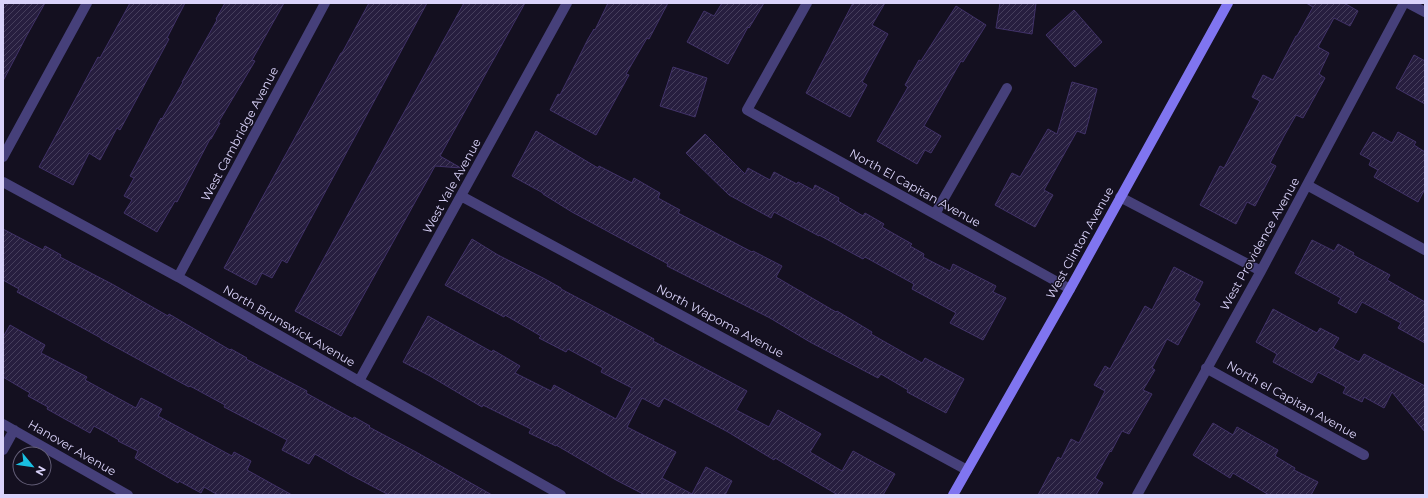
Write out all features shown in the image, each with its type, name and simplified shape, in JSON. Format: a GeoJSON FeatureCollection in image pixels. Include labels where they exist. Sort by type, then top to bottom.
{"type":"FeatureCollection","features":[{"type":"Feature","properties":{"kind":"main road","name":"West Clinton Avenue"},"geometry":{"type":"LineString","coordinates":[[953,495],[1070,289],[1228,3]]}},
{"type":"Feature","properties":{"kind":"street"},"geometry":{"type":"LineString","coordinates":[[3,157],[87,3]]}},
{"type":"Feature","properties":{"kind":"street","name":"West Cambridge Avenue"},"geometry":{"type":"LineString","coordinates":[[178,277],[325,3]]}},
{"type":"Feature","properties":{"kind":"street","name":"West Yale Avenue"},"geometry":{"type":"LineString","coordinates":[[359,381],[567,3]]}},
{"type":"Feature","properties":{"kind":"street","name":"North El Capitan Avenue"},"geometry":{"type":"LineString","coordinates":[[807,3],[747,110],[1070,289]]}},
{"type":"Feature","properties":{"kind":"street","name":"West Providence Avenue"},"geometry":{"type":"LineString","coordinates":[[1137,495],[1261,271],[1404,3]]}},
{"type":"Feature","properties":{"kind":"street"},"geometry":{"type":"LineString","coordinates":[[1408,3],[1425,12]]}},
{"type":"Feature","properties":{"kind":"street"},"geometry":{"type":"LineString","coordinates":[[935,214],[1007,88]]}},
{"type":"Feature","properties":{"kind":"street","name":"North Brunswick Avenue"},"geometry":{"type":"LineString","coordinates":[[3,182],[178,277],[561,495]]}},
{"type":"Feature","properties":{"kind":"street"},"geometry":{"type":"LineString","coordinates":[[1307,186],[1425,250]]}},
{"type":"Feature","properties":{"kind":"street","name":"North Wapoma Avenue"},"geometry":{"type":"LineString","coordinates":[[461,196],[967,470]]}},
{"type":"Feature","properties":{"kind":"street"},"geometry":{"type":"LineString","coordinates":[[1120,197],[1261,271]]}},
{"type":"Feature","properties":{"kind":"street","name":"North el Capitan Avenue"},"geometry":{"type":"LineString","coordinates":[[1206,368],[1364,455]]}},
{"type":"Feature","properties":{"kind":"street","name":"Hanover Avenue"},"geometry":{"type":"LineString","coordinates":[[3,424],[128,495]]}},
{"type":"Feature","properties":{"kind":"street"},"geometry":{"type":"LineString","coordinates":[[3,450],[14,430]]}},
{"type":"Feature","properties":{"kind":"building"},"geometry":{"type":"Polygon","coordinates":[[[3,3],[45,3],[3,81],[3,3]]]}},
{"type":"Feature","properties":{"kind":"building"},"geometry":{"type":"Polygon","coordinates":[[[130,3],[185,3],[167,38],[169,39],[120,130],[117,128],[100,160],[89,153],[73,185],[39,167],[98,57],[100,58],[130,3]]]}},
{"type":"Feature","properties":{"kind":"building"},"geometry":{"type":"Polygon","coordinates":[[[225,3],[284,3],[252,60],[255,61],[218,123],[220,123],[177,202],[175,201],[157,232],[124,213],[132,200],[124,196],[134,178],[130,176],[161,118],[162,119],[183,82],[225,3]]]}},
{"type":"Feature","properties":{"kind":"building"},"geometry":{"type":"Polygon","coordinates":[[[369,3],[427,3],[287,263],[282,260],[272,278],[262,273],[256,285],[224,268],[369,3]]]}},
{"type":"Feature","properties":{"kind":"building"},"geometry":{"type":"Polygon","coordinates":[[[464,3],[525,3],[440,156],[461,168],[435,166],[341,336],[295,311],[464,3]]]}},
{"type":"Feature","properties":{"kind":"building"},"geometry":{"type":"Polygon","coordinates":[[[608,3],[668,3],[649,39],[647,38],[626,74],[629,75],[596,135],[550,110],[558,94],[560,95],[608,3]]]}},
{"type":"Feature","properties":{"kind":"building"},"geometry":{"type":"Polygon","coordinates":[[[722,3],[764,3],[749,28],[748,27],[728,64],[687,42],[704,11],[714,16],[722,3]]]}},
{"type":"Feature","properties":{"kind":"building"},"geometry":{"type":"Polygon","coordinates":[[[853,3],[885,3],[872,25],[888,34],[862,82],[867,85],[850,117],[806,93],[853,3]]]}},
{"type":"Feature","properties":{"kind":"building"},"geometry":{"type":"Polygon","coordinates":[[[1000,3],[1036,3],[1032,34],[996,28],[1000,3]]]}},
{"type":"Feature","properties":{"kind":"building"},"geometry":{"type":"Polygon","coordinates":[[[1306,3],[1344,3],[1358,11],[1350,26],[1334,18],[1318,47],[1329,53],[1319,74],[1325,78],[1303,118],[1296,115],[1284,136],[1270,163],[1276,166],[1255,206],[1247,202],[1236,224],[1200,205],[1220,166],[1224,168],[1260,101],[1252,97],[1263,75],[1273,80],[1313,7],[1306,3]]]}},
{"type":"Feature","properties":{"kind":"building"},"geometry":{"type":"Polygon","coordinates":[[[956,6],[986,25],[963,62],[961,61],[924,126],[941,136],[931,153],[925,150],[917,164],[877,141],[908,87],[905,85],[919,60],[921,61],[956,6]]]}},
{"type":"Feature","properties":{"kind":"building"},"geometry":{"type":"Polygon","coordinates":[[[1074,10],[1102,42],[1075,67],[1046,35],[1074,10]]]}},
{"type":"Feature","properties":{"kind":"building"},"geometry":{"type":"Polygon","coordinates":[[[1414,55],[1425,61],[1425,104],[1396,88],[1414,55]]]}},
{"type":"Feature","properties":{"kind":"building"},"geometry":{"type":"Polygon","coordinates":[[[673,67],[707,78],[695,117],[660,106],[673,67]]]}},
{"type":"Feature","properties":{"kind":"building"},"geometry":{"type":"Polygon","coordinates":[[[1072,82],[1097,89],[1085,134],[1077,131],[1044,190],[1053,195],[1035,227],[995,205],[1012,173],[1020,177],[1048,129],[1057,134],[1072,82]]]}},
{"type":"Feature","properties":{"kind":"building"},"geometry":{"type":"Polygon","coordinates":[[[536,131],[598,168],[599,166],[632,183],[634,178],[660,193],[658,198],[680,210],[678,213],[782,266],[776,277],[836,312],[837,311],[872,332],[871,334],[922,363],[925,358],[964,379],[946,413],[907,392],[908,390],[881,374],[878,378],[810,342],[770,318],[667,266],[668,264],[572,212],[543,193],[512,176],[536,131]]]}},
{"type":"Feature","properties":{"kind":"building"},"geometry":{"type":"Polygon","coordinates":[[[1373,132],[1392,143],[1398,132],[1416,142],[1414,145],[1425,152],[1425,189],[1418,202],[1374,177],[1378,170],[1369,165],[1371,160],[1360,154],[1373,132]]]}},
{"type":"Feature","properties":{"kind":"building"},"geometry":{"type":"Polygon","coordinates":[[[705,134],[745,174],[748,168],[770,180],[774,172],[797,184],[798,182],[813,190],[815,185],[839,198],[838,201],[863,216],[865,213],[884,224],[882,227],[912,244],[910,246],[924,254],[923,257],[950,271],[953,264],[996,286],[993,292],[1006,298],[983,340],[950,323],[956,313],[912,289],[914,284],[865,257],[863,259],[774,212],[771,218],[729,195],[686,153],[705,134]]]}},
{"type":"Feature","properties":{"kind":"building"},"geometry":{"type":"Polygon","coordinates":[[[3,229],[43,250],[45,246],[61,255],[60,257],[112,284],[168,316],[169,314],[230,350],[231,349],[247,358],[246,359],[307,391],[306,393],[353,419],[354,417],[370,426],[369,427],[492,495],[389,495],[315,454],[309,464],[282,450],[287,440],[224,407],[225,405],[190,386],[189,387],[17,292],[19,289],[3,280],[3,229]]]}},
{"type":"Feature","properties":{"kind":"building"},"geometry":{"type":"Polygon","coordinates":[[[472,239],[498,255],[654,339],[653,341],[747,391],[736,410],[769,427],[778,410],[821,434],[810,452],[842,471],[853,451],[895,474],[883,495],[838,495],[775,458],[774,460],[728,432],[664,398],[659,407],[642,398],[627,427],[676,452],[662,478],[692,494],[706,467],[732,481],[725,495],[645,495],[556,445],[529,433],[531,429],[483,405],[482,407],[403,362],[428,316],[520,366],[515,373],[551,391],[554,385],[616,419],[632,388],[601,372],[603,368],[568,349],[566,352],[539,338],[541,336],[505,315],[504,317],[445,285],[472,239]]]}},
{"type":"Feature","properties":{"kind":"building"},"geometry":{"type":"Polygon","coordinates":[[[1312,240],[1334,251],[1338,244],[1354,253],[1353,255],[1390,275],[1387,280],[1425,302],[1425,343],[1398,328],[1401,323],[1362,302],[1356,313],[1338,303],[1341,298],[1295,273],[1312,240]]]}},
{"type":"Feature","properties":{"kind":"building"},"geometry":{"type":"Polygon","coordinates":[[[1174,267],[1203,282],[1194,300],[1200,304],[1178,345],[1167,339],[1152,368],[1155,370],[1143,390],[1152,394],[1129,434],[1122,431],[1095,478],[1103,483],[1096,495],[1038,495],[1058,457],[1061,459],[1071,439],[1079,443],[1105,391],[1094,385],[1105,366],[1110,369],[1145,306],[1152,310],[1174,267]]]}},
{"type":"Feature","properties":{"kind":"building"},"geometry":{"type":"Polygon","coordinates":[[[1273,309],[1317,333],[1320,328],[1339,338],[1333,348],[1359,362],[1364,354],[1425,386],[1425,432],[1392,392],[1384,408],[1364,397],[1362,402],[1343,393],[1346,387],[1318,372],[1312,383],[1273,362],[1277,354],[1256,342],[1273,309]]]}},
{"type":"Feature","properties":{"kind":"building"},"geometry":{"type":"Polygon","coordinates":[[[10,325],[45,345],[41,353],[87,377],[85,380],[136,408],[141,398],[162,409],[158,416],[232,456],[234,452],[251,461],[247,470],[292,495],[218,495],[204,487],[201,493],[179,481],[178,483],[135,458],[138,451],[94,426],[90,433],[47,409],[48,407],[28,396],[30,393],[3,377],[3,337],[10,325]]]}},
{"type":"Feature","properties":{"kind":"building"},"geometry":{"type":"Polygon","coordinates":[[[1213,423],[1233,435],[1237,427],[1278,450],[1275,456],[1295,468],[1294,470],[1318,482],[1311,495],[1269,495],[1233,473],[1230,478],[1193,455],[1213,423]]]}}]}
